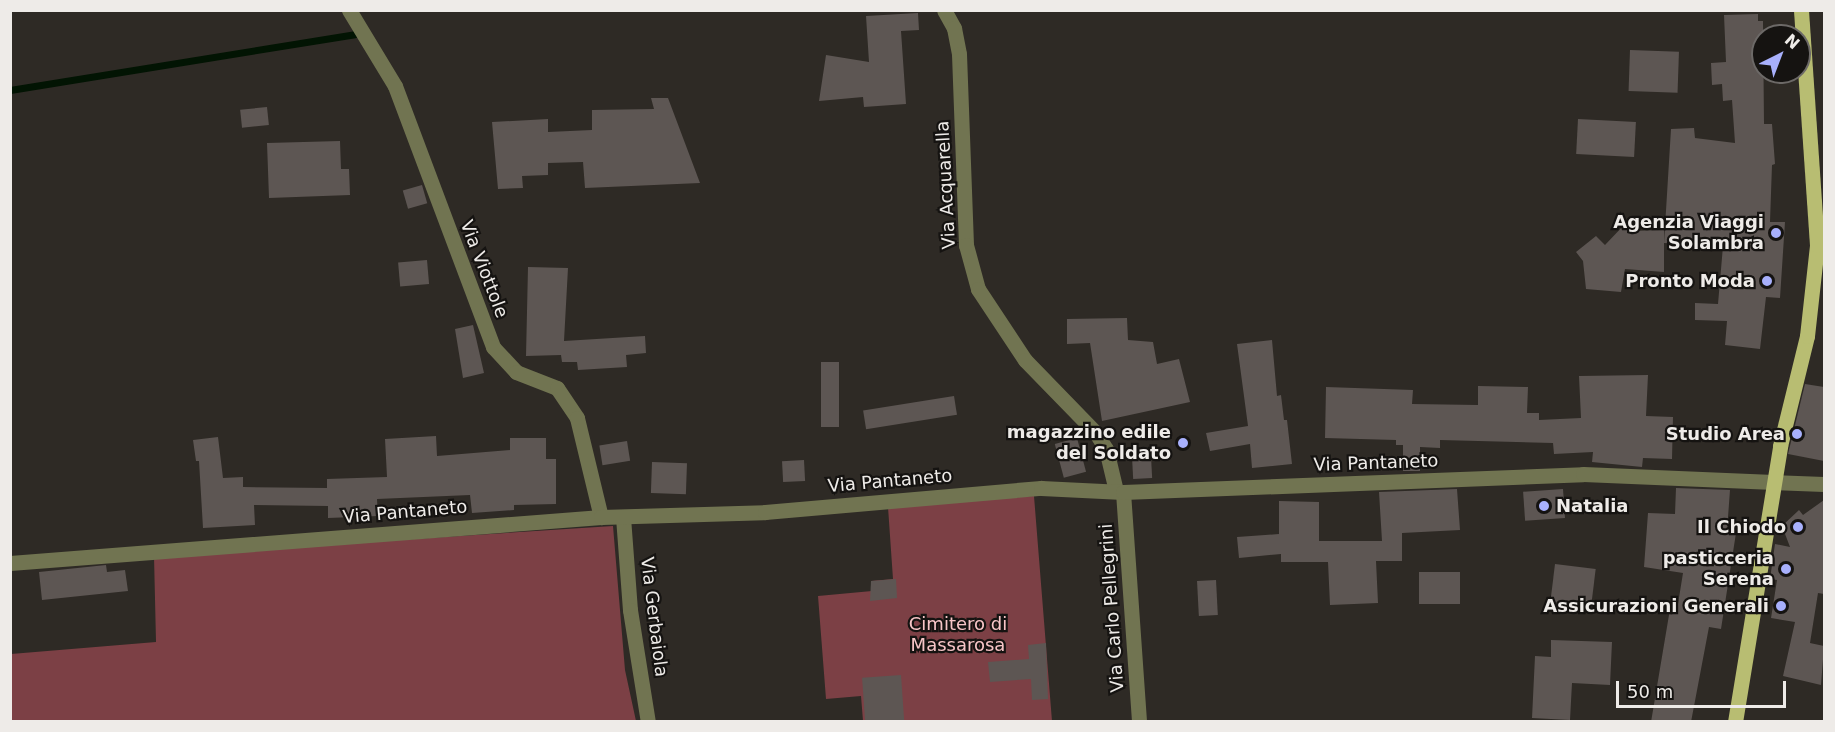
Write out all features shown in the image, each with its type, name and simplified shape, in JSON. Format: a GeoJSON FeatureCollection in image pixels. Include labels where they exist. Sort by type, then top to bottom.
{"type":"FeatureCollection","features":[{"type":"Feature","properties":{"kind":"main road"},"geometry":{"type":"LineString","coordinates":[[1735,722],[1774,480],[1807,336],[1817,245],[1801,10]]}},
{"type":"Feature","properties":{"kind":"street","name":"Via Viottole"},"geometry":{"type":"LineString","coordinates":[[349,10],[395,86],[493,347],[516,372],[558,388],[577,418],[601,516]]}},
{"type":"Feature","properties":{"kind":"street","name":"Via Acquarella"},"geometry":{"type":"LineString","coordinates":[[944,10],[954,28],[959,54],[966,245],[978,289],[1024,360],[1096,433],[1106,449],[1119,491]]}},
{"type":"Feature","properties":{"kind":"street","name":"Via Pantaneto"},"geometry":{"type":"LineString","coordinates":[[10,563],[601,516],[765,512],[1041,488],[1119,491],[1583,474],[1774,480],[1824,484]]}},
{"type":"Feature","properties":{"kind":"street","name":"Via Carlo Pellegrini"},"geometry":{"type":"LineString","coordinates":[[1119,491],[1139,722]]}},
{"type":"Feature","properties":{"kind":"street","name":"Via Gerbaiola"},"geometry":{"type":"LineString","coordinates":[[623,517],[630,610],[648,722]]}},
{"type":"Feature","properties":{"kind":"green space","name":"Cimitero di Massarosa"},"geometry":{"type":"Polygon","coordinates":[[[1034,496],[1052,721],[863,721],[861,696],[826,699],[818,596],[872,591],[871,581],[893,579],[888,507],[1034,496]]]}},
{"type":"Feature","properties":{"kind":"green space"},"geometry":{"type":"Polygon","coordinates":[[[613,526],[625,670],[636,721],[11,722],[11,654],[156,642],[154,556],[613,526]]]}},
{"type":"Feature","properties":{"kind":"building"},"geometry":{"type":"Polygon","coordinates":[[[918,13],[919,30],[901,31],[906,104],[864,107],[863,97],[819,101],[826,55],[869,62],[866,16],[918,13]]]}},
{"type":"Feature","properties":{"kind":"building"},"geometry":{"type":"Polygon","coordinates":[[[1758,14],[1758,21],[1763,21],[1763,24],[1751,24],[1751,84],[1764,84],[1764,124],[1772,124],[1775,164],[1772,165],[1770,222],[1785,222],[1780,298],[1766,297],[1760,349],[1725,345],[1727,321],[1695,320],[1695,303],[1718,304],[1723,246],[1664,243],[1671,129],[1694,128],[1695,138],[1735,143],[1732,100],[1723,101],[1722,84],[1712,85],[1711,63],[1726,62],[1724,15],[1758,14]]]}},
{"type":"Feature","properties":{"kind":"building"},"geometry":{"type":"Polygon","coordinates":[[[1630,50],[1679,52],[1678,93],[1629,91],[1630,50]]]}},
{"type":"Feature","properties":{"kind":"building"},"geometry":{"type":"Polygon","coordinates":[[[651,98],[668,98],[700,183],[585,188],[583,162],[548,163],[548,175],[522,176],[523,188],[498,189],[492,122],[548,119],[548,132],[592,130],[592,110],[654,109],[651,98]]]}},
{"type":"Feature","properties":{"kind":"building"},"geometry":{"type":"Polygon","coordinates":[[[267,107],[269,125],[242,128],[240,110],[267,107]]]}},
{"type":"Feature","properties":{"kind":"building"},"geometry":{"type":"Polygon","coordinates":[[[1578,119],[1636,122],[1634,157],[1576,154],[1578,119]]]}},
{"type":"Feature","properties":{"kind":"building"},"geometry":{"type":"Polygon","coordinates":[[[340,141],[341,169],[349,169],[350,195],[269,198],[267,143],[340,141]]]}},
{"type":"Feature","properties":{"kind":"building"},"geometry":{"type":"Polygon","coordinates":[[[422,185],[427,203],[408,209],[403,191],[422,185]]]}},
{"type":"Feature","properties":{"kind":"building"},"geometry":{"type":"Polygon","coordinates":[[[1624,225],[1629,231],[1664,230],[1664,272],[1625,269],[1621,292],[1586,289],[1583,261],[1576,252],[1596,236],[1605,245],[1624,225]]]}},
{"type":"Feature","properties":{"kind":"building"},"geometry":{"type":"Polygon","coordinates":[[[427,260],[429,284],[400,286],[398,263],[427,260]]]}},
{"type":"Feature","properties":{"kind":"building"},"geometry":{"type":"Polygon","coordinates":[[[528,267],[568,268],[564,341],[645,336],[646,353],[626,355],[627,367],[578,370],[577,362],[562,362],[561,355],[526,356],[528,267]]]}},
{"type":"Feature","properties":{"kind":"building"},"geometry":{"type":"Polygon","coordinates":[[[1127,318],[1128,340],[1153,342],[1157,364],[1179,359],[1190,402],[1102,421],[1090,343],[1067,344],[1067,319],[1127,318]]]}},
{"type":"Feature","properties":{"kind":"building"},"geometry":{"type":"Polygon","coordinates":[[[473,325],[484,373],[463,378],[455,329],[473,325]]]}},
{"type":"Feature","properties":{"kind":"building"},"geometry":{"type":"Polygon","coordinates":[[[1272,340],[1277,396],[1281,395],[1284,420],[1287,420],[1292,464],[1252,468],[1250,444],[1210,451],[1206,433],[1248,426],[1237,344],[1272,340]]]}},
{"type":"Feature","properties":{"kind":"building"},"geometry":{"type":"Polygon","coordinates":[[[821,362],[839,362],[839,427],[821,427],[821,362]]]}},
{"type":"Feature","properties":{"kind":"building"},"geometry":{"type":"Polygon","coordinates":[[[1648,375],[1646,416],[1673,417],[1672,459],[1643,458],[1642,467],[1592,462],[1593,452],[1554,454],[1553,443],[1440,440],[1440,448],[1420,447],[1420,471],[1403,471],[1403,445],[1396,445],[1396,440],[1325,438],[1326,387],[1413,390],[1412,404],[1478,405],[1478,386],[1528,387],[1527,413],[1539,413],[1539,420],[1581,418],[1579,376],[1648,375]]]}},
{"type":"Feature","properties":{"kind":"building"},"geometry":{"type":"Polygon","coordinates":[[[1805,384],[1824,387],[1824,461],[1788,454],[1805,384]]]}},
{"type":"Feature","properties":{"kind":"building"},"geometry":{"type":"Polygon","coordinates":[[[954,396],[957,415],[866,429],[863,410],[954,396]]]}},
{"type":"Feature","properties":{"kind":"building"},"geometry":{"type":"Polygon","coordinates":[[[436,436],[437,456],[510,450],[510,438],[546,438],[546,459],[556,459],[556,504],[514,505],[514,510],[472,513],[470,495],[377,499],[378,516],[328,518],[328,506],[254,505],[255,525],[203,528],[199,461],[196,461],[193,440],[218,437],[223,478],[243,477],[243,487],[327,488],[327,479],[387,477],[385,439],[436,436]]]}},
{"type":"Feature","properties":{"kind":"building"},"geometry":{"type":"Polygon","coordinates":[[[1077,438],[1086,472],[1064,478],[1055,444],[1077,438]]]}},
{"type":"Feature","properties":{"kind":"building"},"geometry":{"type":"Polygon","coordinates":[[[627,441],[630,461],[602,465],[599,445],[627,441]]]}},
{"type":"Feature","properties":{"kind":"building"},"geometry":{"type":"Polygon","coordinates":[[[1151,456],[1152,478],[1133,479],[1132,457],[1151,456]]]}},
{"type":"Feature","properties":{"kind":"building"},"geometry":{"type":"Polygon","coordinates":[[[804,460],[805,481],[783,482],[782,461],[804,460]]]}},
{"type":"Feature","properties":{"kind":"building"},"geometry":{"type":"Polygon","coordinates":[[[652,462],[687,463],[686,494],[651,493],[652,462]]]}},
{"type":"Feature","properties":{"kind":"building"},"geometry":{"type":"Polygon","coordinates":[[[1676,488],[1730,490],[1727,531],[1736,533],[1721,629],[1709,627],[1691,722],[1651,722],[1670,609],[1677,610],[1683,573],[1644,567],[1648,513],[1675,514],[1676,488]]]}},
{"type":"Feature","properties":{"kind":"building"},"geometry":{"type":"Polygon","coordinates":[[[1457,489],[1460,530],[1402,533],[1402,561],[1376,561],[1378,603],[1330,605],[1328,562],[1281,562],[1281,554],[1239,558],[1237,537],[1279,534],[1279,501],[1319,502],[1319,541],[1382,541],[1379,492],[1457,489]]]}},
{"type":"Feature","properties":{"kind":"building"},"geometry":{"type":"Polygon","coordinates":[[[1563,489],[1565,518],[1525,521],[1523,492],[1563,489]]]}},
{"type":"Feature","properties":{"kind":"building"},"geometry":{"type":"Polygon","coordinates":[[[1824,500],[1824,594],[1818,593],[1810,643],[1824,646],[1821,685],[1783,676],[1795,622],[1771,618],[1777,580],[1770,579],[1775,544],[1790,547],[1782,526],[1799,510],[1803,515],[1824,500]]]}},
{"type":"Feature","properties":{"kind":"building"},"geometry":{"type":"Polygon","coordinates":[[[1555,564],[1596,569],[1591,611],[1550,606],[1555,564]]]}},
{"type":"Feature","properties":{"kind":"building"},"geometry":{"type":"Polygon","coordinates":[[[106,565],[107,572],[125,570],[128,591],[42,600],[39,572],[106,565]]]}},
{"type":"Feature","properties":{"kind":"building"},"geometry":{"type":"Polygon","coordinates":[[[1419,572],[1460,572],[1460,604],[1419,604],[1419,572]]]}},
{"type":"Feature","properties":{"kind":"building"},"geometry":{"type":"Polygon","coordinates":[[[896,579],[897,598],[870,601],[871,581],[896,579]]]}},
{"type":"Feature","properties":{"kind":"building"},"geometry":{"type":"Polygon","coordinates":[[[1216,580],[1218,615],[1199,616],[1197,581],[1216,580]]]}},
{"type":"Feature","properties":{"kind":"building"},"geometry":{"type":"Polygon","coordinates":[[[1551,640],[1612,642],[1610,685],[1572,683],[1570,720],[1532,718],[1535,656],[1551,657],[1551,640]]]}},
{"type":"Feature","properties":{"kind":"building"},"geometry":{"type":"Polygon","coordinates":[[[1046,643],[1048,699],[1032,700],[1031,679],[990,682],[988,662],[1029,659],[1028,645],[1046,643]]]}},
{"type":"Feature","properties":{"kind":"building"},"geometry":{"type":"Polygon","coordinates":[[[901,675],[904,722],[865,722],[862,678],[901,675]]]}},
{"type":"Feature","properties":{"kind":"waterway"},"geometry":{"type":"LineString","coordinates":[[10,90],[354,34]]}},
{"type":"Feature","properties":{"kind":"place","name":"Agenzia Viaggi Solambra"},"geometry":{"type":"Point","coordinates":[1776,233]}},
{"type":"Feature","properties":{"kind":"place","name":"Pronto Moda"},"geometry":{"type":"Point","coordinates":[1767,281]}},
{"type":"Feature","properties":{"kind":"place","name":"Studio Area"},"geometry":{"type":"Point","coordinates":[1797,434]}},
{"type":"Feature","properties":{"kind":"place","name":"magazzino edile del Soldato"},"geometry":{"type":"Point","coordinates":[1183,443]}},
{"type":"Feature","properties":{"kind":"place","name":"Natalia"},"geometry":{"type":"Point","coordinates":[1544,506]}},
{"type":"Feature","properties":{"kind":"place","name":"Il Chiodo"},"geometry":{"type":"Point","coordinates":[1798,527]}},
{"type":"Feature","properties":{"kind":"place","name":"pasticceria Serena"},"geometry":{"type":"Point","coordinates":[1786,569]}},
{"type":"Feature","properties":{"kind":"place","name":"Assicurazioni Generali"},"geometry":{"type":"Point","coordinates":[1781,606]}}]}
